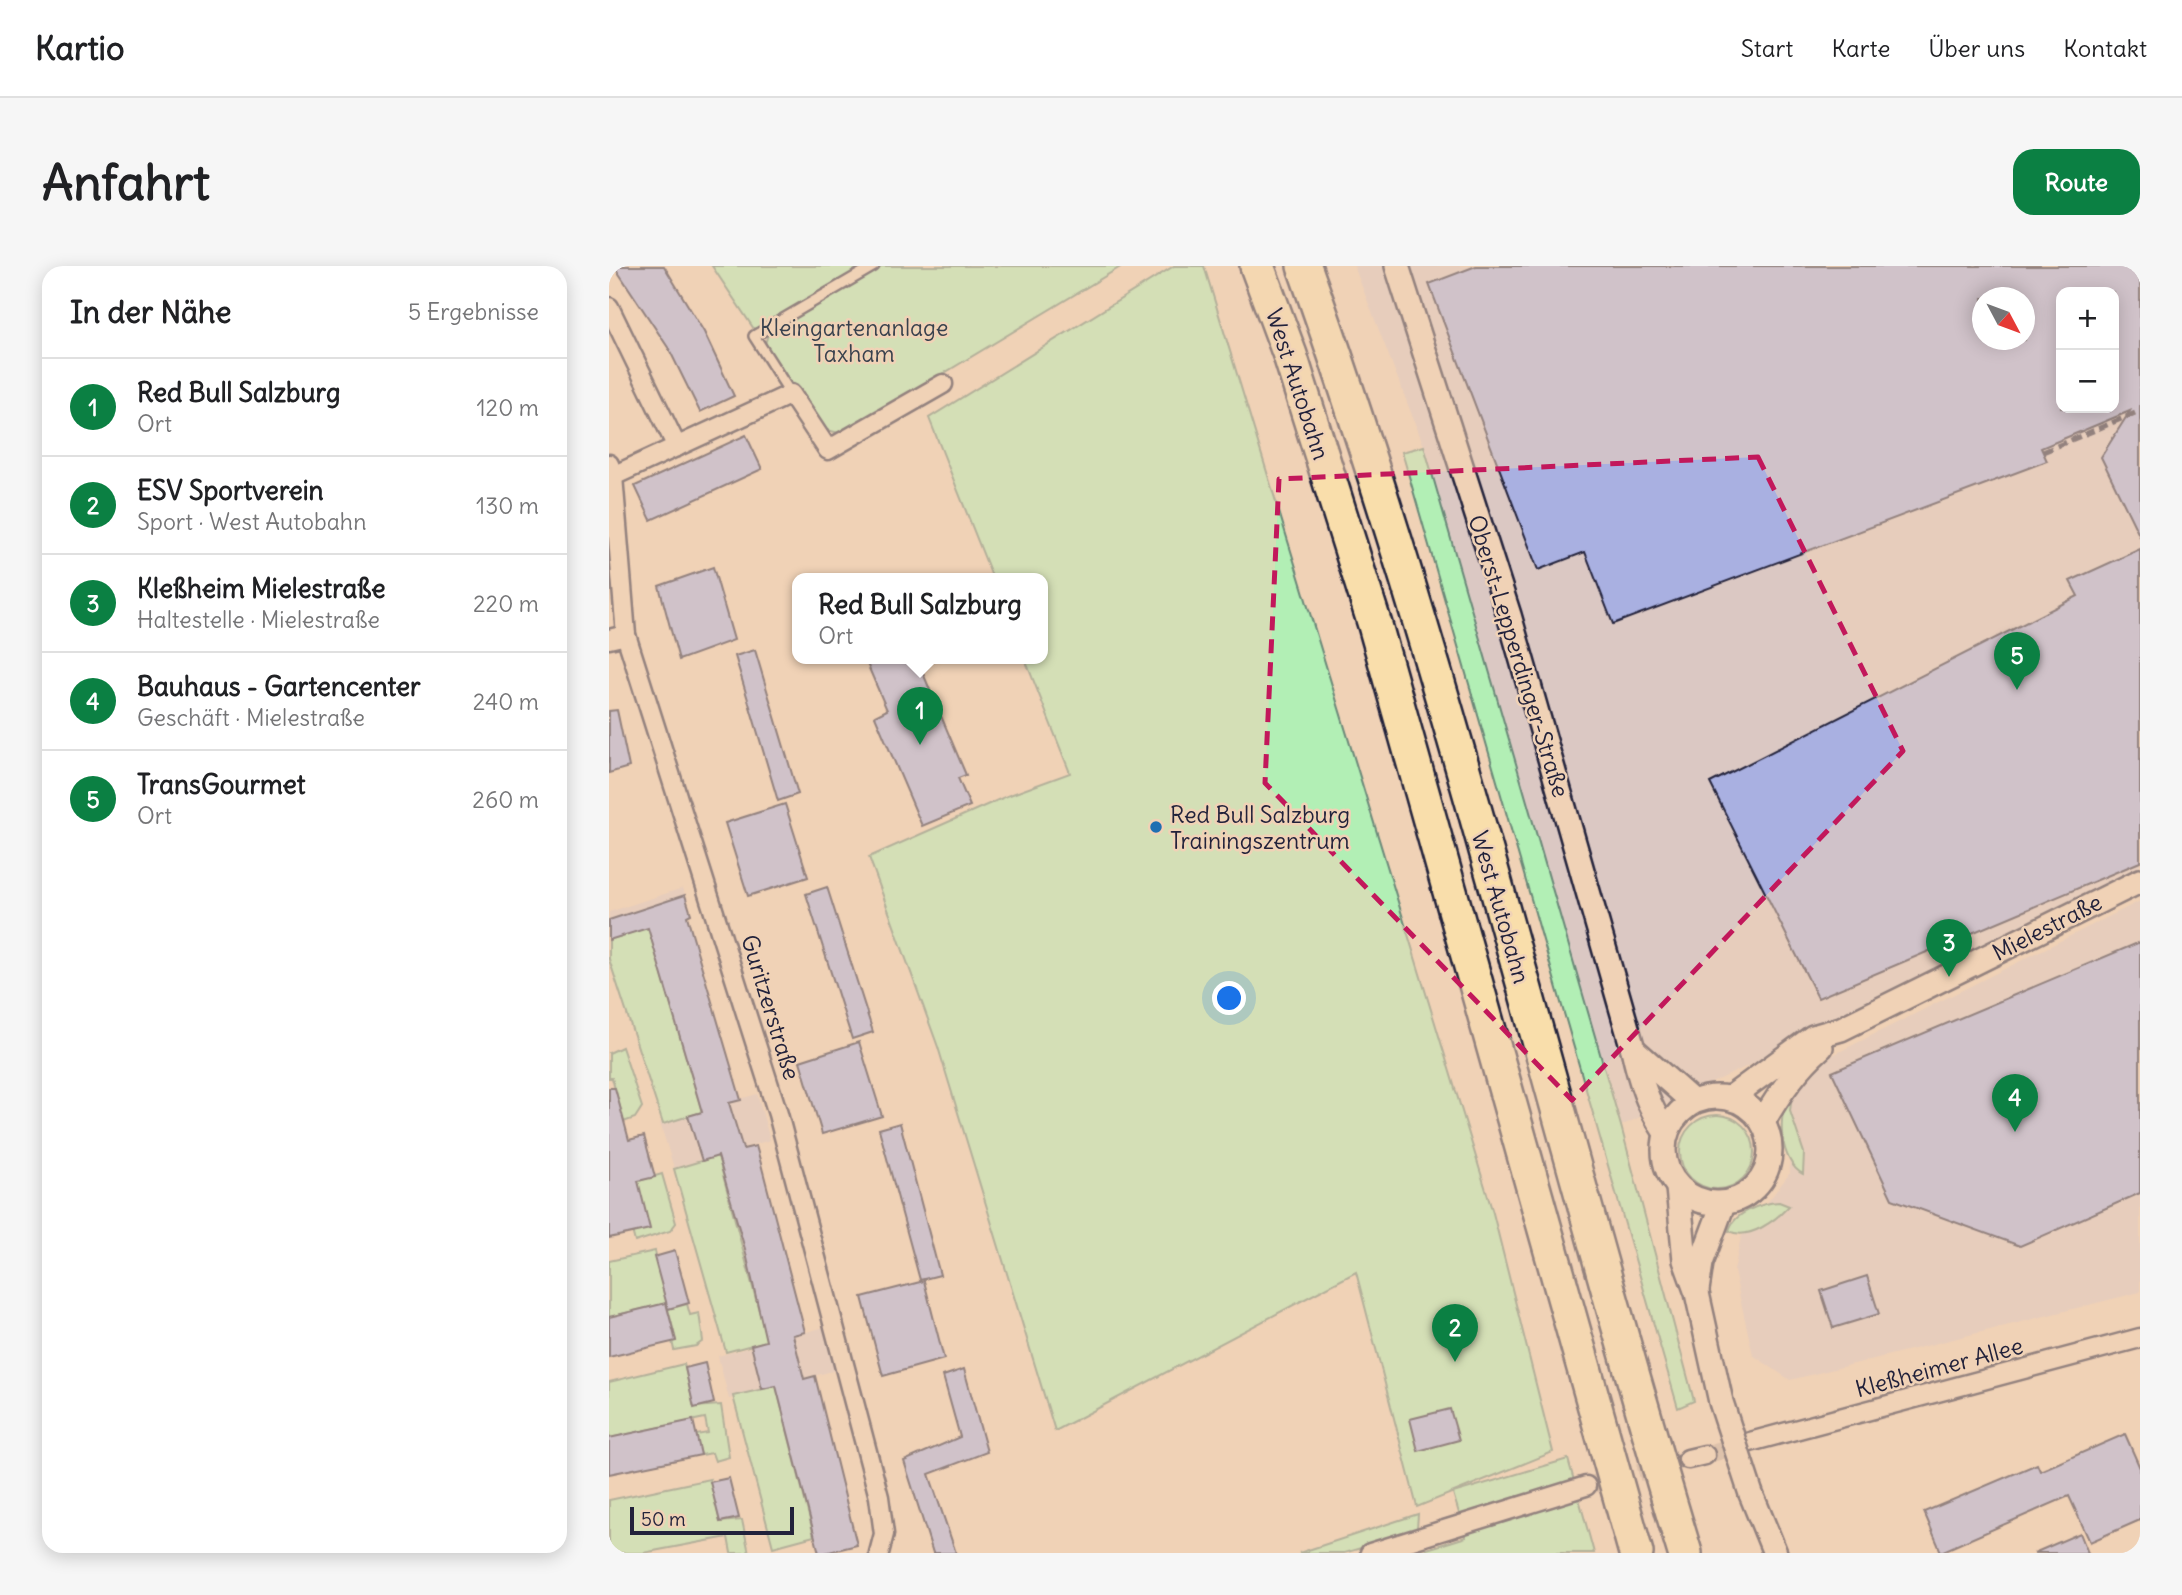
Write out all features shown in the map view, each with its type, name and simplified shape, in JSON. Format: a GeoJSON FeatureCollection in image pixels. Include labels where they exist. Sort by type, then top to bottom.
{"type":"FeatureCollection","features":[{"type":"Feature","properties":{"kind":"highway","name":"West Autobahn"},"geometry":{"type":"LineString","coordinates":[[1258,266],[1290,355],[1375,625],[1636,1553]]}},
{"type":"Feature","properties":{"kind":"highway","name":"West Autobahn"},"geometry":{"type":"LineString","coordinates":[[1304,266],[1332,343],[1424,638],[1685,1553]]}},
{"type":"Feature","properties":{"kind":"street","name":"Oberst-Lepperdinger-Straße"},"geometry":{"type":"LineString","coordinates":[[1397,266],[1509,615],[1633,1049],[1641,1086],[1666,1133],[1664,1162],[1678,1188],[1685,1260],[1697,1293],[1721,1402],[1751,1494],[1775,1553]]}},
{"type":"Feature","properties":{"kind":"street"},"geometry":{"type":"LineString","coordinates":[[609,307],[677,447]]}},
{"type":"Feature","properties":{"kind":"street"},"geometry":{"type":"LineString","coordinates":[[791,394],[828,450],[943,384]]}},
{"type":"Feature","properties":{"kind":"street","name":"Guritzerstraße"},"geometry":{"type":"LineString","coordinates":[[791,394],[677,447],[611,470],[618,637],[702,871],[778,1114],[879,1497],[884,1534],[879,1553]]}},
{"type":"Feature","properties":{"kind":"street","name":"Mielestraße"},"geometry":{"type":"LineString","coordinates":[[1730,1098],[1814,1037],[1842,1029],[2140,881]]}},
{"type":"Feature","properties":{"kind":"street","name":"Mielestraße"},"geometry":{"type":"LineString","coordinates":[[1763,1122],[1781,1090],[1801,1064],[1842,1029]]}},
{"type":"Feature","properties":{"kind":"street"},"geometry":{"type":"LineString","coordinates":[[1633,1049],[1693,1102]]}},
{"type":"Feature","properties":{"kind":"street"},"geometry":{"type":"LineString","coordinates":[[1666,1133],[1677,1115],[1693,1102],[1718,1097],[1730,1098],[1743,1103],[1763,1122],[1771,1147],[1765,1174],[1748,1194],[1723,1204],[1699,1200],[1678,1188]]}},
{"type":"Feature","properties":{"kind":"street","name":"Oberst-Lepperdinger-Straße"},"geometry":{"type":"LineString","coordinates":[[1697,1293],[1701,1263],[1723,1204]]}},
{"type":"Feature","properties":{"kind":"street","name":"Kleßheimer Allee"},"geometry":{"type":"LineString","coordinates":[[1749,1442],[2140,1338]]}},
{"type":"Feature","properties":{"kind":"street"},"geometry":{"type":"LineString","coordinates":[[1370,1553],[1586,1486]]}},
{"type":"Feature","properties":{"kind":"lane"},"geometry":{"type":"LineString","coordinates":[[791,394],[754,336],[874,266]]}},
{"type":"Feature","properties":{"kind":"highlighted area"},"geometry":{"type":"Polygon","coordinates":[[[1758,457],[1903,751],[1572,1100],[1265,783],[1279,479],[1758,457]]]}},
{"type":"Feature","properties":{"kind":"shaded area"},"geometry":{"type":"Polygon","coordinates":[[[1354,266],[2140,266],[2140,880],[1621,1126],[1424,446],[1354,266]]]}},
{"type":"Feature","properties":{"kind":"shaded area"},"geometry":{"type":"Polygon","coordinates":[[[683,888],[691,914],[609,940],[609,912],[683,888]]]}},
{"type":"Feature","properties":{"kind":"shaded area"},"geometry":{"type":"Polygon","coordinates":[[[2140,901],[2140,1292],[1790,1380],[1753,1355],[1734,1271],[1741,1237],[1790,1173],[1785,1103],[1813,1065],[2140,901]]]}},
{"type":"Feature","properties":{"kind":"shaded area"},"geometry":{"type":"Polygon","coordinates":[[[757,1094],[770,1140],[674,1168],[660,1123],[757,1094]]]}},
{"type":"Feature","properties":{"kind":"shaded area"},"geometry":{"type":"Polygon","coordinates":[[[825,1327],[836,1370],[729,1399],[718,1356],[825,1327]]]}},
{"type":"Feature","properties":{"kind":"green space","name":"Kleingartenanlage Taxham"},"geometry":{"type":"Polygon","coordinates":[[[712,266],[1122,266],[843,434],[823,429],[765,344],[769,331],[765,325],[754,329],[712,266]]]}},
{"type":"Feature","properties":{"kind":"green space","name":"Red Bull Salzburg Trainingszentrum"},"geometry":{"type":"Polygon","coordinates":[[[1174,266],[1204,266],[1493,1213],[1553,1452],[1417,1507],[1356,1272],[1055,1431],[938,1047],[869,857],[1007,796],[1070,773],[1027,664],[1048,664],[1048,573],[991,573],[929,418],[1174,266]]]}},
{"type":"Feature","properties":{"kind":"green space"},"geometry":{"type":"Polygon","coordinates":[[[1424,446],[1621,1126],[1694,1401],[1678,1408],[1402,452],[1424,446]]]}},
{"type":"Feature","properties":{"kind":"green space"},"geometry":{"type":"Polygon","coordinates":[[[648,927],[702,1112],[663,1124],[609,959],[609,940],[648,927]]]}},
{"type":"Feature","properties":{"kind":"green space"},"geometry":{"type":"Polygon","coordinates":[[[622,1047],[642,1107],[635,1118],[609,1127],[609,1118],[622,1114],[612,1078],[609,1078],[609,1053],[622,1047]]]}},
{"type":"Feature","properties":{"kind":"green space"},"geometry":{"type":"Polygon","coordinates":[[[1792,1095],[1790,1111],[1804,1153],[1803,1174],[1789,1160],[1782,1137],[1783,1113],[1792,1095]]]}},
{"type":"Feature","properties":{"kind":"green space"},"geometry":{"type":"Polygon","coordinates":[[[1710,1115],[1724,1115],[1738,1121],[1748,1131],[1754,1152],[1748,1173],[1738,1183],[1724,1189],[1710,1189],[1696,1183],[1686,1173],[1680,1159],[1680,1145],[1686,1131],[1696,1121],[1710,1115]]]}},
{"type":"Feature","properties":{"kind":"green space"},"geometry":{"type":"Polygon","coordinates":[[[609,1143],[635,1182],[662,1174],[676,1223],[670,1231],[635,1242],[609,1143]]]}},
{"type":"Feature","properties":{"kind":"green space"},"geometry":{"type":"Polygon","coordinates":[[[718,1156],[767,1341],[726,1352],[674,1169],[718,1156]]]}},
{"type":"Feature","properties":{"kind":"green space"},"geometry":{"type":"Polygon","coordinates":[[[1779,1202],[1789,1206],[1762,1228],[1745,1233],[1729,1231],[1742,1214],[1764,1204],[1779,1202]]]}},
{"type":"Feature","properties":{"kind":"green space"},"geometry":{"type":"Polygon","coordinates":[[[655,1251],[667,1303],[609,1317],[609,1261],[655,1251]]]}},
{"type":"Feature","properties":{"kind":"green space"},"geometry":{"type":"Polygon","coordinates":[[[687,1304],[690,1315],[699,1313],[703,1341],[696,1346],[674,1350],[672,1341],[676,1340],[668,1309],[687,1304]]]}},
{"type":"Feature","properties":{"kind":"green space"},"geometry":{"type":"Polygon","coordinates":[[[684,1364],[694,1407],[721,1405],[729,1457],[715,1461],[712,1453],[701,1455],[696,1435],[708,1433],[705,1418],[609,1438],[609,1382],[684,1364]]]}},
{"type":"Feature","properties":{"kind":"green space"},"geometry":{"type":"Polygon","coordinates":[[[776,1386],[814,1536],[773,1547],[733,1396],[776,1386]]]}},
{"type":"Feature","properties":{"kind":"green space"},"geometry":{"type":"Polygon","coordinates":[[[1568,1459],[1594,1553],[1414,1553],[1466,1537],[1453,1493],[1568,1459]]]}},
{"type":"Feature","properties":{"kind":"green space"},"geometry":{"type":"Polygon","coordinates":[[[710,1479],[720,1522],[742,1520],[749,1553],[731,1553],[728,1537],[643,1553],[609,1553],[609,1500],[710,1479]]]}},
{"type":"Feature","properties":{"kind":"green space"},"geometry":{"type":"Polygon","coordinates":[[[1418,1514],[1417,1528],[1409,1534],[1344,1553],[1299,1553],[1418,1514]]]}},
{"type":"Feature","properties":{"kind":"building"},"geometry":{"type":"Polygon","coordinates":[[[614,266],[664,266],[704,332],[734,396],[700,412],[669,349],[614,266]]]}},
{"type":"Feature","properties":{"kind":"building"},"geometry":{"type":"Polygon","coordinates":[[[1476,266],[2140,266],[2140,537],[2101,457],[2130,411],[2041,448],[2047,461],[1613,624],[1585,552],[1538,570],[1429,284],[1476,266]]]}},
{"type":"Feature","properties":{"kind":"building"},"geometry":{"type":"Polygon","coordinates":[[[746,435],[762,469],[651,520],[635,486],[746,435]]]}},
{"type":"Feature","properties":{"kind":"building"},"geometry":{"type":"Polygon","coordinates":[[[2140,549],[2140,862],[1818,998],[1710,783],[2078,596],[2070,581],[2140,549]]]}},
{"type":"Feature","properties":{"kind":"building"},"geometry":{"type":"Polygon","coordinates":[[[713,567],[734,640],[679,660],[659,586],[713,567]]]}},
{"type":"Feature","properties":{"kind":"building"},"geometry":{"type":"Polygon","coordinates":[[[755,650],[798,794],[778,801],[735,656],[755,650]]]}},
{"type":"Feature","properties":{"kind":"building"},"geometry":{"type":"Polygon","coordinates":[[[867,664],[919,664],[966,775],[958,778],[970,806],[922,826],[875,716],[887,710],[867,664]]]}},
{"type":"Feature","properties":{"kind":"building"},"geometry":{"type":"Polygon","coordinates":[[[617,710],[629,767],[609,773],[609,711],[617,710]]]}},
{"type":"Feature","properties":{"kind":"building"},"geometry":{"type":"Polygon","coordinates":[[[785,804],[808,877],[748,896],[725,823],[785,804]]]}},
{"type":"Feature","properties":{"kind":"building"},"geometry":{"type":"Polygon","coordinates":[[[827,887],[873,1032],[852,1039],[806,894],[827,887]]]}},
{"type":"Feature","properties":{"kind":"building"},"geometry":{"type":"Polygon","coordinates":[[[685,895],[691,914],[687,916],[741,1100],[729,1103],[743,1149],[756,1146],[805,1332],[793,1335],[804,1379],[815,1376],[857,1545],[825,1553],[819,1553],[776,1386],[762,1389],[751,1345],[766,1341],[745,1249],[718,1156],[702,1161],[688,1116],[702,1112],[648,928],[609,940],[609,920],[685,895]]]}},
{"type":"Feature","properties":{"kind":"building"},"geometry":{"type":"Polygon","coordinates":[[[2140,942],[2140,1193],[2020,1246],[1892,1199],[1832,1072],[2140,942]]]}},
{"type":"Feature","properties":{"kind":"building"},"geometry":{"type":"Polygon","coordinates":[[[859,1042],[882,1116],[822,1134],[800,1061],[859,1042]]]}},
{"type":"Feature","properties":{"kind":"building"},"geometry":{"type":"Polygon","coordinates":[[[609,1088],[615,1088],[629,1140],[644,1136],[655,1177],[638,1181],[650,1229],[609,1238],[609,1088]]]}},
{"type":"Feature","properties":{"kind":"building"},"geometry":{"type":"Polygon","coordinates":[[[900,1123],[940,1275],[920,1280],[879,1129],[900,1123]]]}},
{"type":"Feature","properties":{"kind":"building"},"geometry":{"type":"Polygon","coordinates":[[[675,1251],[689,1303],[668,1309],[654,1257],[675,1251]]]}},
{"type":"Feature","properties":{"kind":"building"},"geometry":{"type":"Polygon","coordinates":[[[1867,1276],[1879,1314],[1833,1328],[1821,1291],[1867,1276]]]}},
{"type":"Feature","properties":{"kind":"building"},"geometry":{"type":"Polygon","coordinates":[[[924,1281],[944,1359],[883,1376],[862,1297],[924,1281]]]}},
{"type":"Feature","properties":{"kind":"building"},"geometry":{"type":"Polygon","coordinates":[[[666,1303],[676,1341],[609,1357],[609,1317],[666,1303]]]}},
{"type":"Feature","properties":{"kind":"building"},"geometry":{"type":"Polygon","coordinates":[[[705,1363],[714,1403],[694,1408],[685,1368],[705,1363]]]}},
{"type":"Feature","properties":{"kind":"building"},"geometry":{"type":"Polygon","coordinates":[[[964,1369],[987,1452],[929,1474],[956,1553],[933,1553],[904,1461],[960,1437],[943,1376],[964,1369]]]}},
{"type":"Feature","properties":{"kind":"building"},"geometry":{"type":"Polygon","coordinates":[[[1450,1409],[1459,1440],[1418,1451],[1410,1419],[1450,1409]]]}},
{"type":"Feature","properties":{"kind":"building"},"geometry":{"type":"Polygon","coordinates":[[[693,1420],[701,1455],[609,1474],[609,1438],[693,1420]]]}},
{"type":"Feature","properties":{"kind":"building"},"geometry":{"type":"Polygon","coordinates":[[[2125,1434],[2140,1468],[2140,1520],[2090,1542],[2069,1496],[1941,1552],[1924,1512],[2037,1464],[2040,1471],[2125,1434]]]}},
{"type":"Feature","properties":{"kind":"building"},"geometry":{"type":"Polygon","coordinates":[[[729,1478],[739,1518],[720,1522],[710,1482],[729,1478]]]}},
{"type":"Feature","properties":{"kind":"building"},"geometry":{"type":"Polygon","coordinates":[[[2080,1533],[2088,1553],[2034,1553],[2080,1533]]]}},
{"type":"Feature","properties":{"kind":"tunnel"},"geometry":{"type":"LineString","coordinates":[[1705,1455],[1746,1443]]}},
{"type":"Feature","properties":{"kind":"tunnel"},"geometry":{"type":"LineString","coordinates":[[1586,1486],[1688,1459]]}},
{"type":"Feature","properties":{"kind":"railway"},"geometry":{"type":"LineString","coordinates":[[2043,452],[2140,411]]}},
{"type":"Feature","properties":{"kind":"place","name":"TransGourmet"},"geometry":{"type":"Point","coordinates":[2017,690]}},
{"type":"Feature","properties":{"kind":"place","name":"Red Bull Salzburg"},"geometry":{"type":"Point","coordinates":[920,745]}},
{"type":"Feature","properties":{"kind":"place","name":"Red Bull Salzburg Trainingszentrum"},"geometry":{"type":"Point","coordinates":[1156,827]}},
{"type":"Feature","properties":{"kind":"place","name":"Kleßheim Mielestraße"},"geometry":{"type":"Point","coordinates":[1949,977]}},
{"type":"Feature","properties":{"kind":"place","name":"Bauhaus - Gartencenter"},"geometry":{"type":"Point","coordinates":[2015,1132]}},
{"type":"Feature","properties":{"kind":"place","name":"ESV Sportverein"},"geometry":{"type":"Point","coordinates":[1455,1362]}}]}
